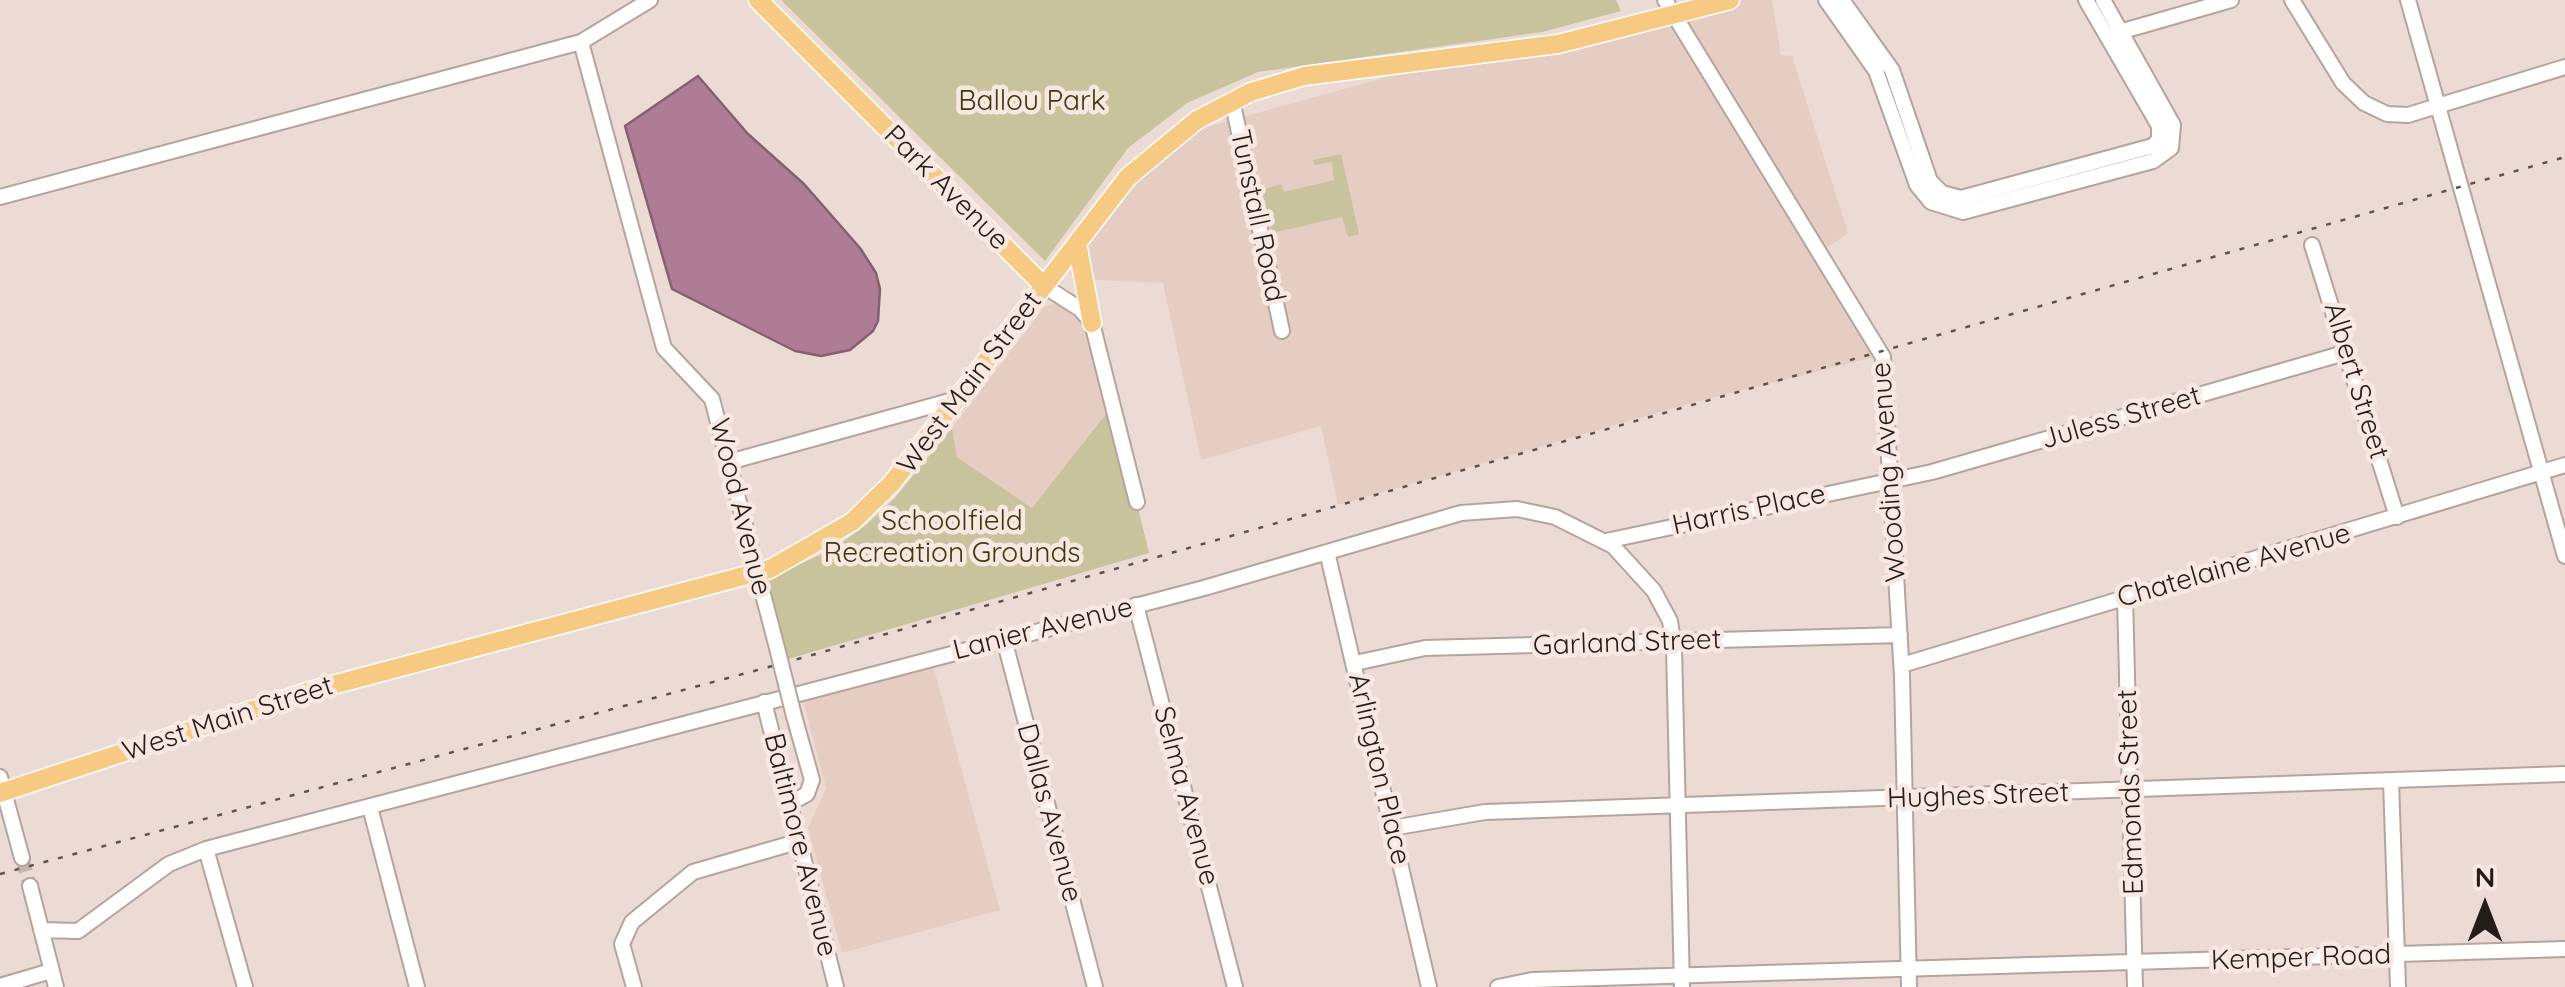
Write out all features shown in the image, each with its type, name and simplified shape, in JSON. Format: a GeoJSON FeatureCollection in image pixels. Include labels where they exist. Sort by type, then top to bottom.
{"type":"FeatureCollection","features":[{"type":"Feature","properties":{"kind":"main road","name":"Park Avenue"},"geometry":{"type":"LineString","coordinates":[[758,0],[1044,286]]}},
{"type":"Feature","properties":{"kind":"main road","name":"West Main Street"},"geometry":{"type":"LineString","coordinates":[[2,787],[310,691],[756,574],[822,542],[852,522],[892,483],[1149,156],[1196,120],[1232,100],[1304,76],[1540,47],[1669,9],[1739,0]]}},
{"type":"Feature","properties":{"kind":"main road"},"geometry":{"type":"LineString","coordinates":[[1078,243],[1092,324]]}},
{"type":"Feature","properties":{"kind":"street"},"geometry":{"type":"LineString","coordinates":[[0,198],[581,42],[650,0]]}},
{"type":"Feature","properties":{"kind":"street"},"geometry":{"type":"LineString","coordinates":[[1826,0],[1876,56]]}},
{"type":"Feature","properties":{"kind":"street"},"geometry":{"type":"LineString","coordinates":[[1842,0],[1876,56],[1899,112],[1917,168],[1920,191],[1954,212],[2128,160],[2152,161],[2171,148],[2174,125],[2153,101],[2114,34],[2086,0]]}},
{"type":"Feature","properties":{"kind":"street"},"geometry":{"type":"LineString","coordinates":[[2103,0],[2114,34]]}},
{"type":"Feature","properties":{"kind":"street"},"geometry":{"type":"LineString","coordinates":[[2114,34],[2231,0]]}},
{"type":"Feature","properties":{"kind":"street"},"geometry":{"type":"LineString","coordinates":[[2292,0],[2344,83],[2364,104],[2397,116],[2565,66]]}},
{"type":"Feature","properties":{"kind":"street"},"geometry":{"type":"LineString","coordinates":[[2408,0],[2565,556]]}},
{"type":"Feature","properties":{"kind":"street","name":"Wooding Avenue"},"geometry":{"type":"LineString","coordinates":[[1669,9],[1878,342],[1885,368],[1902,665],[1909,987]]}},
{"type":"Feature","properties":{"kind":"street","name":"Wood Avenue"},"geometry":{"type":"LineString","coordinates":[[581,42],[664,348],[712,399],[812,780],[807,794],[789,804]]}},
{"type":"Feature","properties":{"kind":"street","name":"Tunstall Road"},"geometry":{"type":"LineString","coordinates":[[1232,100],[1282,330]]}},
{"type":"Feature","properties":{"kind":"street","name":"Albert Street"},"geometry":{"type":"LineString","coordinates":[[2312,244],[2397,517]]}},
{"type":"Feature","properties":{"kind":"street","name":"Park Avenue"},"geometry":{"type":"LineString","coordinates":[[1044,286],[1080,308],[1092,324]]}},
{"type":"Feature","properties":{"kind":"street"},"geometry":{"type":"LineString","coordinates":[[1092,324],[1137,502]]}},
{"type":"Feature","properties":{"kind":"street","name":"Juless Street"},"geometry":{"type":"LineString","coordinates":[[1892,481],[2348,352]]}},
{"type":"Feature","properties":{"kind":"street"},"geometry":{"type":"LineString","coordinates":[[729,462],[958,399]]}},
{"type":"Feature","properties":{"kind":"street","name":"Chatelaine Avenue"},"geometry":{"type":"LineString","coordinates":[[1902,665],[2565,465]]}},
{"type":"Feature","properties":{"kind":"street","name":"Harris Place"},"geometry":{"type":"LineString","coordinates":[[1606,541],[1892,481]]}},
{"type":"Feature","properties":{"kind":"street","name":"Lanier Avenue"},"geometry":{"type":"LineString","coordinates":[[41,930],[78,931],[160,870],[206,849],[1136,605],[1461,513],[1497,508],[1554,517],[1606,541],[1654,591],[1674,641],[1682,981]]}},
{"type":"Feature","properties":{"kind":"street","name":"Arlington Place"},"geometry":{"type":"LineString","coordinates":[[1326,552],[1428,987]]}},
{"type":"Feature","properties":{"kind":"street","name":"Edmonds Street"},"geometry":{"type":"LineString","coordinates":[[2125,598],[2136,987]]}},
{"type":"Feature","properties":{"kind":"street","name":"Selma Avenue"},"geometry":{"type":"LineString","coordinates":[[1136,605],[1234,987]]}},
{"type":"Feature","properties":{"kind":"street","name":"Garland Street"},"geometry":{"type":"LineString","coordinates":[[1355,663],[1425,648],[1900,635]]}},
{"type":"Feature","properties":{"kind":"street","name":"Dallas Avenue"},"geometry":{"type":"LineString","coordinates":[[1004,639],[1095,987]]}},
{"type":"Feature","properties":{"kind":"street","name":"Baltimore Avenue"},"geometry":{"type":"LineString","coordinates":[[764,702],[836,987]]}},
{"type":"Feature","properties":{"kind":"street","name":"Hughes Street"},"geometry":{"type":"LineString","coordinates":[[1392,828],[1484,812],[2565,774]]}},
{"type":"Feature","properties":{"kind":"street"},"geometry":{"type":"LineString","coordinates":[[2392,782],[2398,987]]}},
{"type":"Feature","properties":{"kind":"street"},"geometry":{"type":"LineString","coordinates":[[2,787],[22,858]]}},
{"type":"Feature","properties":{"kind":"street"},"geometry":{"type":"LineString","coordinates":[[370,808],[418,987]]}},
{"type":"Feature","properties":{"kind":"street"},"geometry":{"type":"LineString","coordinates":[[634,987],[622,944],[632,922],[693,872],[800,841]]}},
{"type":"Feature","properties":{"kind":"street"},"geometry":{"type":"LineString","coordinates":[[206,849],[245,987]]}},
{"type":"Feature","properties":{"kind":"street"},"geometry":{"type":"LineString","coordinates":[[30,886],[56,987]]}},
{"type":"Feature","properties":{"kind":"street","name":"Kemper Road"},"geometry":{"type":"LineString","coordinates":[[1498,987],[1521,981],[1682,981],[2565,949]]}},
{"type":"Feature","properties":{"kind":"street"},"geometry":{"type":"LineString","coordinates":[[0,986],[51,972]]}},
{"type":"Feature","properties":{"kind":"shaded area"},"geometry":{"type":"Polygon","coordinates":[[[1741,0],[1772,0],[1781,55],[1792,56],[1848,233],[1822,251],[1882,355],[1688,404],[1338,505],[1321,426],[1201,460],[1163,283],[1094,280],[1083,236],[1173,136],[1457,58],[1741,0]]]}},
{"type":"Feature","properties":{"kind":"shaded area"},"geometry":{"type":"Polygon","coordinates":[[[698,76],[748,134],[804,184],[860,248],[876,273],[880,289],[878,321],[873,331],[850,350],[821,356],[795,351],[672,289],[625,126],[698,76]]]}},
{"type":"Feature","properties":{"kind":"shaded area"},"geometry":{"type":"Polygon","coordinates":[[[1067,301],[1080,309],[1113,405],[1032,508],[957,457],[952,428],[1045,306],[1067,301]]]}},
{"type":"Feature","properties":{"kind":"shaded area"},"geometry":{"type":"Polygon","coordinates":[[[933,665],[1000,910],[842,953],[808,828],[826,788],[803,700],[933,665]]]}},
{"type":"Feature","properties":{"kind":"green space","name":"Ballou Park"},"geometry":{"type":"Polygon","coordinates":[[[781,0],[1616,0],[1621,11],[1542,32],[1258,72],[1187,103],[1128,148],[1045,261],[781,0]]]}},
{"type":"Feature","properties":{"kind":"green space"},"geometry":{"type":"Polygon","coordinates":[[[1341,154],[1359,234],[1348,237],[1342,217],[1272,233],[1262,190],[1281,184],[1284,192],[1334,180],[1332,162],[1315,165],[1313,160],[1341,154]]]}},
{"type":"Feature","properties":{"kind":"green space","name":"Schoolfield Recreation Grounds"},"geometry":{"type":"Polygon","coordinates":[[[1113,405],[1149,553],[788,659],[767,579],[833,549],[866,525],[894,499],[952,428],[957,457],[1032,508],[1113,405]]]}},
{"type":"Feature","properties":{"kind":"tunnel"},"geometry":{"type":"LineString","coordinates":[[22,858],[30,886]]}},
{"type":"Feature","properties":{"kind":"railway"},"geometry":{"type":"LineString","coordinates":[[0,874],[791,661],[2565,157]]}}]}
